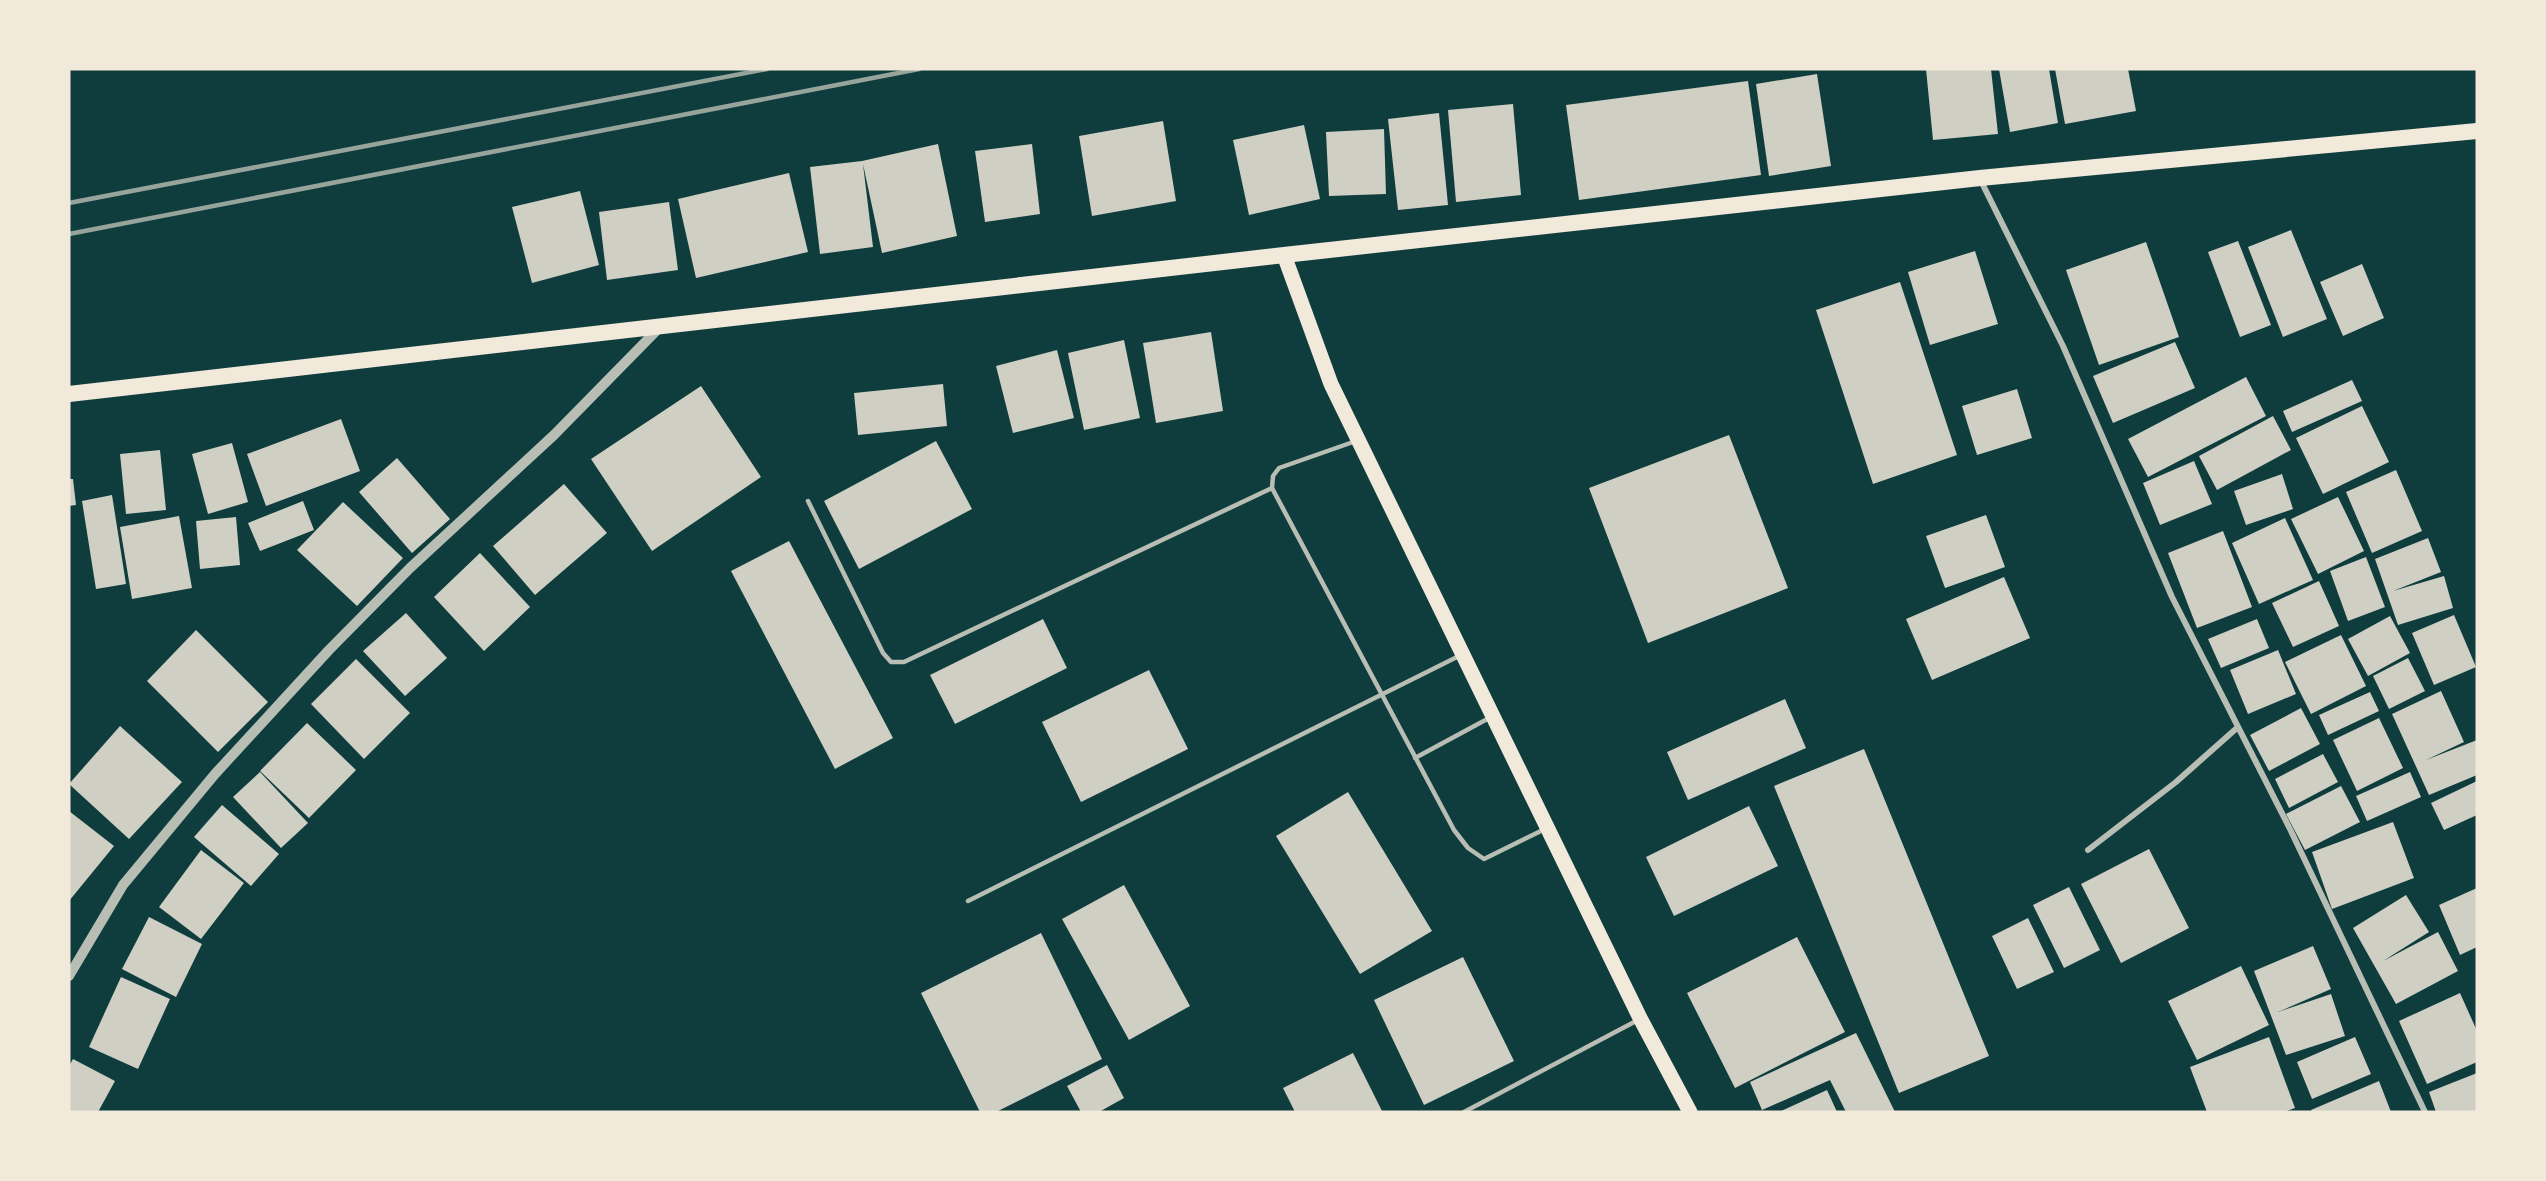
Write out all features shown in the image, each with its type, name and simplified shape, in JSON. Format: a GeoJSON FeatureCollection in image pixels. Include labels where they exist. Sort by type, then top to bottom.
{"type":"FeatureCollection","features":[{"type":"Feature","properties":{"kind":"highway"},"geometry":{"type":"LineString","coordinates":[[69,394],[1980,178],[2477,131]]}},
{"type":"Feature","properties":{"kind":"main road"},"geometry":{"type":"LineString","coordinates":[[1284,255],[1331,384],[1358,441],[1494,715],[1640,1018],[1690,1112]]}},
{"type":"Feature","properties":{"kind":"street"},"geometry":{"type":"LineString","coordinates":[[1980,178],[2063,346],[2172,597],[2290,829],[2425,1112]]}},
{"type":"Feature","properties":{"kind":"street"},"geometry":{"type":"LineString","coordinates":[[69,976],[123,885],[215,774],[329,650],[410,568],[554,435],[660,327]]}},
{"type":"Feature","properties":{"kind":"street"},"geometry":{"type":"LineString","coordinates":[[2088,850],[2176,782],[2238,728]]}},
{"type":"Feature","properties":{"kind":"lane"},"geometry":{"type":"LineString","coordinates":[[1358,441],[1279,468],[1273,476],[1272,488],[1415,759],[1454,830],[1468,848],[1484,859],[1548,827]]}},
{"type":"Feature","properties":{"kind":"lane"},"geometry":{"type":"LineString","coordinates":[[808,501],[883,653],[891,662],[904,662],[1272,488]]}},
{"type":"Feature","properties":{"kind":"lane"},"geometry":{"type":"LineString","coordinates":[[968,901],[1463,654]]}},
{"type":"Feature","properties":{"kind":"lane"},"geometry":{"type":"LineString","coordinates":[[1415,759],[1494,715]]}},
{"type":"Feature","properties":{"kind":"lane"},"geometry":{"type":"LineString","coordinates":[[1464,1112],[1640,1018]]}},
{"type":"Feature","properties":{"kind":"building"},"geometry":{"type":"Polygon","coordinates":[[[1926,69],[1991,69],[1998,134],[1933,140],[1926,69]]]}},
{"type":"Feature","properties":{"kind":"building"},"geometry":{"type":"Polygon","coordinates":[[[1999,69],[2049,69],[2058,123],[2010,132],[1999,69]]]}},
{"type":"Feature","properties":{"kind":"building"},"geometry":{"type":"Polygon","coordinates":[[[2055,69],[2128,69],[2136,111],[2065,124],[2055,69]]]}},
{"type":"Feature","properties":{"kind":"building"},"geometry":{"type":"Polygon","coordinates":[[[1817,74],[1831,166],[1769,176],[1756,84],[1817,74]]]}},
{"type":"Feature","properties":{"kind":"building"},"geometry":{"type":"Polygon","coordinates":[[[1748,81],[1761,175],[1579,200],[1566,105],[1748,81]]]}},
{"type":"Feature","properties":{"kind":"building"},"geometry":{"type":"Polygon","coordinates":[[[1513,104],[1521,195],[1456,202],[1448,110],[1513,104]]]}},
{"type":"Feature","properties":{"kind":"building"},"geometry":{"type":"Polygon","coordinates":[[[1439,113],[1448,205],[1398,210],[1388,119],[1439,113]]]}},
{"type":"Feature","properties":{"kind":"building"},"geometry":{"type":"Polygon","coordinates":[[[1163,121],[1176,201],[1092,216],[1079,136],[1163,121]]]}},
{"type":"Feature","properties":{"kind":"building"},"geometry":{"type":"Polygon","coordinates":[[[1304,125],[1320,199],[1249,215],[1233,140],[1304,125]]]}},
{"type":"Feature","properties":{"kind":"building"},"geometry":{"type":"Polygon","coordinates":[[[1384,129],[1386,194],[1329,196],[1326,132],[1384,129]]]}},
{"type":"Feature","properties":{"kind":"building"},"geometry":{"type":"Polygon","coordinates":[[[938,144],[957,236],[882,253],[863,164],[873,247],[820,254],[810,167],[862,161],[938,144]]]}},
{"type":"Feature","properties":{"kind":"building"},"geometry":{"type":"Polygon","coordinates":[[[1032,144],[1040,214],[985,222],[975,151],[1032,144]]]}},
{"type":"Feature","properties":{"kind":"building"},"geometry":{"type":"Polygon","coordinates":[[[789,173],[808,252],[696,278],[678,199],[789,173]]]}},
{"type":"Feature","properties":{"kind":"building"},"geometry":{"type":"Polygon","coordinates":[[[580,191],[599,265],[532,283],[512,207],[580,191]]]}},
{"type":"Feature","properties":{"kind":"building"},"geometry":{"type":"Polygon","coordinates":[[[669,202],[678,270],[607,280],[599,212],[669,202]]]}},
{"type":"Feature","properties":{"kind":"building"},"geometry":{"type":"Polygon","coordinates":[[[2291,230],[2327,319],[2283,337],[2248,247],[2291,230]]]}},
{"type":"Feature","properties":{"kind":"building"},"geometry":{"type":"Polygon","coordinates":[[[2238,241],[2271,325],[2240,337],[2208,252],[2238,241]]]}},
{"type":"Feature","properties":{"kind":"building"},"geometry":{"type":"Polygon","coordinates":[[[2146,242],[2179,337],[2099,365],[2066,270],[2146,242]]]}},
{"type":"Feature","properties":{"kind":"building"},"geometry":{"type":"Polygon","coordinates":[[[1975,251],[1998,324],[1930,345],[1908,272],[1975,251]]]}},
{"type":"Feature","properties":{"kind":"building"},"geometry":{"type":"Polygon","coordinates":[[[2362,264],[2384,318],[2343,336],[2320,282],[2362,264]]]}},
{"type":"Feature","properties":{"kind":"building"},"geometry":{"type":"Polygon","coordinates":[[[1900,282],[1957,455],[1873,484],[1816,310],[1900,282]]]}},
{"type":"Feature","properties":{"kind":"building"},"geometry":{"type":"Polygon","coordinates":[[[1211,332],[1223,411],[1156,423],[1143,343],[1211,332]]]}},
{"type":"Feature","properties":{"kind":"building"},"geometry":{"type":"Polygon","coordinates":[[[1124,340],[1140,418],[1084,430],[1068,353],[1124,340]]]}},
{"type":"Feature","properties":{"kind":"building"},"geometry":{"type":"Polygon","coordinates":[[[2175,342],[2195,388],[2113,423],[2093,376],[2175,342]]]}},
{"type":"Feature","properties":{"kind":"building"},"geometry":{"type":"Polygon","coordinates":[[[1057,350],[1074,418],[1013,433],[996,366],[1057,350]]]}},
{"type":"Feature","properties":{"kind":"building"},"geometry":{"type":"Polygon","coordinates":[[[2246,377],[2266,416],[2148,477],[2128,439],[2246,377]]]}},
{"type":"Feature","properties":{"kind":"building"},"geometry":{"type":"Polygon","coordinates":[[[2352,380],[2362,401],[2292,432],[2283,411],[2352,380]]]}},
{"type":"Feature","properties":{"kind":"building"},"geometry":{"type":"Polygon","coordinates":[[[943,384],[947,426],[858,435],[854,393],[943,384]]]}},
{"type":"Feature","properties":{"kind":"building"},"geometry":{"type":"Polygon","coordinates":[[[701,386],[761,477],[652,551],[591,459],[701,386]]]}},
{"type":"Feature","properties":{"kind":"building"},"geometry":{"type":"Polygon","coordinates":[[[2017,389],[2032,438],[1977,455],[1962,406],[2017,389]]]}},
{"type":"Feature","properties":{"kind":"building"},"geometry":{"type":"Polygon","coordinates":[[[2362,406],[2389,462],[2323,494],[2296,438],[2362,406]]]}},
{"type":"Feature","properties":{"kind":"building"},"geometry":{"type":"Polygon","coordinates":[[[2273,416],[2291,450],[2217,490],[2199,456],[2273,416]]]}},
{"type":"Feature","properties":{"kind":"building"},"geometry":{"type":"Polygon","coordinates":[[[341,419],[360,471],[266,506],[247,454],[341,419]]]}},
{"type":"Feature","properties":{"kind":"building"},"geometry":{"type":"Polygon","coordinates":[[[1729,435],[1788,588],[1648,643],[1589,488],[1729,435]]]}},
{"type":"Feature","properties":{"kind":"building"},"geometry":{"type":"Polygon","coordinates":[[[936,441],[972,509],[859,569],[824,501],[936,441]]]}},
{"type":"Feature","properties":{"kind":"building"},"geometry":{"type":"Polygon","coordinates":[[[232,443],[248,502],[208,514],[192,454],[232,443]]]}},
{"type":"Feature","properties":{"kind":"building"},"geometry":{"type":"Polygon","coordinates":[[[160,450],[166,510],[126,514],[120,454],[160,450]]]}},
{"type":"Feature","properties":{"kind":"building"},"geometry":{"type":"Polygon","coordinates":[[[397,458],[450,519],[412,553],[359,492],[397,458]]]}},
{"type":"Feature","properties":{"kind":"building"},"geometry":{"type":"Polygon","coordinates":[[[2194,461],[2212,504],[2160,525],[2143,483],[2194,461]]]}},
{"type":"Feature","properties":{"kind":"building"},"geometry":{"type":"Polygon","coordinates":[[[2396,470],[2422,531],[2372,553],[2346,492],[2396,470]]]}},
{"type":"Feature","properties":{"kind":"building"},"geometry":{"type":"Polygon","coordinates":[[[2282,474],[2293,509],[2246,525],[2234,491],[2282,474]]]}},
{"type":"Feature","properties":{"kind":"building"},"geometry":{"type":"Polygon","coordinates":[[[69,479],[73,479],[76,505],[69,506],[69,479]]]}},
{"type":"Feature","properties":{"kind":"building"},"geometry":{"type":"Polygon","coordinates":[[[564,484],[607,533],[535,595],[493,546],[564,484]]]}},
{"type":"Feature","properties":{"kind":"building"},"geometry":{"type":"Polygon","coordinates":[[[112,495],[126,584],[96,589],[82,501],[112,495]]]}},
{"type":"Feature","properties":{"kind":"building"},"geometry":{"type":"Polygon","coordinates":[[[2338,497],[2364,551],[2318,574],[2291,519],[2338,497]]]}},
{"type":"Feature","properties":{"kind":"building"},"geometry":{"type":"Polygon","coordinates":[[[303,501],[314,530],[260,551],[248,523],[303,501]]]}},
{"type":"Feature","properties":{"kind":"building"},"geometry":{"type":"Polygon","coordinates":[[[343,502],[403,558],[357,606],[297,550],[343,502]]]}},
{"type":"Feature","properties":{"kind":"building"},"geometry":{"type":"Polygon","coordinates":[[[1986,515],[2005,567],[1945,588],[1926,536],[1986,515]]]}},
{"type":"Feature","properties":{"kind":"building"},"geometry":{"type":"Polygon","coordinates":[[[179,516],[192,588],[132,599],[120,527],[179,516]]]}},
{"type":"Feature","properties":{"kind":"building"},"geometry":{"type":"Polygon","coordinates":[[[236,517],[240,565],[200,569],[196,521],[236,517]]]}},
{"type":"Feature","properties":{"kind":"building"},"geometry":{"type":"Polygon","coordinates":[[[2285,518],[2313,580],[2259,604],[2232,543],[2285,518]]]}},
{"type":"Feature","properties":{"kind":"building"},"geometry":{"type":"Polygon","coordinates":[[[2223,531],[2252,607],[2197,628],[2168,553],[2223,531]]]}},
{"type":"Feature","properties":{"kind":"building"},"geometry":{"type":"Polygon","coordinates":[[[2428,538],[2441,572],[2393,591],[2444,576],[2453,608],[2398,625],[2375,559],[2428,538]]]}},
{"type":"Feature","properties":{"kind":"building"},"geometry":{"type":"Polygon","coordinates":[[[789,541],[893,738],[835,769],[731,571],[789,541]]]}},
{"type":"Feature","properties":{"kind":"building"},"geometry":{"type":"Polygon","coordinates":[[[480,553],[530,607],[484,651],[434,597],[480,553]]]}},
{"type":"Feature","properties":{"kind":"building"},"geometry":{"type":"Polygon","coordinates":[[[2366,557],[2385,607],[2348,621],[2330,571],[2366,557]]]}},
{"type":"Feature","properties":{"kind":"building"},"geometry":{"type":"Polygon","coordinates":[[[2004,577],[2030,638],[1932,680],[1906,619],[2004,577]]]}},
{"type":"Feature","properties":{"kind":"building"},"geometry":{"type":"Polygon","coordinates":[[[2319,581],[2339,626],[2293,647],[2272,603],[2319,581]]]}},
{"type":"Feature","properties":{"kind":"building"},"geometry":{"type":"Polygon","coordinates":[[[406,613],[447,658],[405,696],[363,651],[406,613]]]}},
{"type":"Feature","properties":{"kind":"building"},"geometry":{"type":"Polygon","coordinates":[[[2454,615],[2476,667],[2434,685],[2412,633],[2454,615]]]}},
{"type":"Feature","properties":{"kind":"building"},"geometry":{"type":"Polygon","coordinates":[[[2390,616],[2410,653],[2368,676],[2348,639],[2390,616]]]}},
{"type":"Feature","properties":{"kind":"building"},"geometry":{"type":"Polygon","coordinates":[[[1043,619],[1067,668],[955,724],[930,675],[1043,619]]]}},
{"type":"Feature","properties":{"kind":"building"},"geometry":{"type":"Polygon","coordinates":[[[2257,619],[2269,648],[2221,668],[2208,639],[2257,619]]]}},
{"type":"Feature","properties":{"kind":"building"},"geometry":{"type":"Polygon","coordinates":[[[196,630],[268,702],[218,752],[147,681],[196,630]]]}},
{"type":"Feature","properties":{"kind":"building"},"geometry":{"type":"Polygon","coordinates":[[[2341,635],[2366,686],[2311,714],[2285,662],[2341,635]]]}},
{"type":"Feature","properties":{"kind":"building"},"geometry":{"type":"Polygon","coordinates":[[[2278,650],[2296,694],[2248,714],[2230,670],[2278,650]]]}},
{"type":"Feature","properties":{"kind":"building"},"geometry":{"type":"Polygon","coordinates":[[[2408,658],[2425,691],[2389,709],[2373,676],[2408,658]]]}},
{"type":"Feature","properties":{"kind":"building"},"geometry":{"type":"Polygon","coordinates":[[[356,659],[410,713],[364,759],[311,704],[356,659]]]}},
{"type":"Feature","properties":{"kind":"building"},"geometry":{"type":"Polygon","coordinates":[[[1149,670],[1188,749],[1081,802],[1042,722],[1149,670]]]}},
{"type":"Feature","properties":{"kind":"building"},"geometry":{"type":"Polygon","coordinates":[[[2441,691],[2464,742],[2426,760],[2477,740],[2477,775],[2429,795],[2392,714],[2441,691]]]}},
{"type":"Feature","properties":{"kind":"building"},"geometry":{"type":"Polygon","coordinates":[[[2370,692],[2379,711],[2328,735],[2319,715],[2370,692]]]}},
{"type":"Feature","properties":{"kind":"building"},"geometry":{"type":"Polygon","coordinates":[[[1785,699],[1806,748],[1688,800],[1667,752],[1785,699]]]}},
{"type":"Feature","properties":{"kind":"building"},"geometry":{"type":"Polygon","coordinates":[[[2301,708],[2320,744],[2269,771],[2250,735],[2301,708]]]}},
{"type":"Feature","properties":{"kind":"building"},"geometry":{"type":"Polygon","coordinates":[[[2379,718],[2403,768],[2357,791],[2333,740],[2379,718]]]}},
{"type":"Feature","properties":{"kind":"building"},"geometry":{"type":"Polygon","coordinates":[[[307,723],[356,770],[309,818],[260,771],[307,723]]]}},
{"type":"Feature","properties":{"kind":"building"},"geometry":{"type":"Polygon","coordinates":[[[120,726],[182,782],[129,839],[69,784],[120,726]]]}},
{"type":"Feature","properties":{"kind":"building"},"geometry":{"type":"Polygon","coordinates":[[[1864,749],[1989,1056],[1899,1093],[1774,786],[1864,749]]]}},
{"type":"Feature","properties":{"kind":"building"},"geometry":{"type":"Polygon","coordinates":[[[2323,754],[2338,782],[2289,808],[2275,779],[2323,754]]]}},
{"type":"Feature","properties":{"kind":"building"},"geometry":{"type":"Polygon","coordinates":[[[260,772],[308,823],[281,848],[233,797],[260,772]]]}},
{"type":"Feature","properties":{"kind":"building"},"geometry":{"type":"Polygon","coordinates":[[[2410,772],[2421,797],[2367,821],[2356,796],[2410,772]]]}},
{"type":"Feature","properties":{"kind":"building"},"geometry":{"type":"Polygon","coordinates":[[[2477,781],[2477,815],[2444,830],[2431,803],[2477,781]]]}},
{"type":"Feature","properties":{"kind":"building"},"geometry":{"type":"Polygon","coordinates":[[[2341,786],[2360,822],[2305,850],[2286,814],[2341,786]]]}},
{"type":"Feature","properties":{"kind":"building"},"geometry":{"type":"Polygon","coordinates":[[[1348,792],[1432,931],[1360,974],[1276,836],[1348,792]]]}},
{"type":"Feature","properties":{"kind":"building"},"geometry":{"type":"Polygon","coordinates":[[[222,805],[279,854],[251,886],[194,837],[222,805]]]}},
{"type":"Feature","properties":{"kind":"building"},"geometry":{"type":"Polygon","coordinates":[[[1749,806],[1778,866],[1674,916],[1646,857],[1749,806]]]}},
{"type":"Feature","properties":{"kind":"building"},"geometry":{"type":"Polygon","coordinates":[[[69,811],[114,846],[69,901],[69,811]]]}},
{"type":"Feature","properties":{"kind":"building"},"geometry":{"type":"Polygon","coordinates":[[[2393,822],[2414,878],[2332,909],[2312,852],[2393,822]]]}},
{"type":"Feature","properties":{"kind":"building"},"geometry":{"type":"Polygon","coordinates":[[[2149,849],[2189,928],[2121,963],[2081,884],[2149,849]]]}},
{"type":"Feature","properties":{"kind":"building"},"geometry":{"type":"Polygon","coordinates":[[[201,850],[244,883],[201,939],[159,907],[201,850]]]}},
{"type":"Feature","properties":{"kind":"building"},"geometry":{"type":"Polygon","coordinates":[[[1124,885],[1190,1006],[1129,1040],[1062,919],[1124,885]]]}},
{"type":"Feature","properties":{"kind":"building"},"geometry":{"type":"Polygon","coordinates":[[[2069,887],[2100,950],[2064,968],[2033,905],[2069,887]]]}},
{"type":"Feature","properties":{"kind":"building"},"geometry":{"type":"Polygon","coordinates":[[[2477,888],[2477,947],[2460,955],[2439,905],[2477,888]]]}},
{"type":"Feature","properties":{"kind":"building"},"geometry":{"type":"Polygon","coordinates":[[[2406,895],[2429,932],[2383,961],[2438,932],[2458,971],[2396,1004],[2353,928],[2406,895]]]}},
{"type":"Feature","properties":{"kind":"building"},"geometry":{"type":"Polygon","coordinates":[[[149,917],[202,944],[176,997],[122,969],[149,917]]]}},
{"type":"Feature","properties":{"kind":"building"},"geometry":{"type":"Polygon","coordinates":[[[2028,918],[2054,972],[2017,989],[1992,936],[2028,918]]]}},
{"type":"Feature","properties":{"kind":"building"},"geometry":{"type":"Polygon","coordinates":[[[1041,933],[1102,1059],[996,1112],[980,1112],[921,993],[1041,933]]]}},
{"type":"Feature","properties":{"kind":"building"},"geometry":{"type":"Polygon","coordinates":[[[1797,937],[1845,1032],[1735,1088],[1687,993],[1797,937]]]}},
{"type":"Feature","properties":{"kind":"building"},"geometry":{"type":"Polygon","coordinates":[[[2313,946],[2331,989],[2278,1012],[2331,994],[2345,1036],[2286,1055],[2254,971],[2313,946]]]}},
{"type":"Feature","properties":{"kind":"building"},"geometry":{"type":"Polygon","coordinates":[[[1463,957],[1514,1061],[1424,1105],[1374,1000],[1463,957]]]}},
{"type":"Feature","properties":{"kind":"building"},"geometry":{"type":"Polygon","coordinates":[[[2241,966],[2269,1025],[2197,1060],[2168,1001],[2241,966]]]}},
{"type":"Feature","properties":{"kind":"building"},"geometry":{"type":"Polygon","coordinates":[[[121,977],[170,999],[138,1069],[89,1047],[121,977]]]}},
{"type":"Feature","properties":{"kind":"building"},"geometry":{"type":"Polygon","coordinates":[[[2460,993],[2477,1031],[2477,1062],[2427,1084],[2399,1021],[2460,993]]]}},
{"type":"Feature","properties":{"kind":"building"},"geometry":{"type":"Polygon","coordinates":[[[1856,1033],[1895,1112],[1846,1112],[1830,1080],[1762,1110],[1750,1082],[1856,1033]]]}},
{"type":"Feature","properties":{"kind":"building"},"geometry":{"type":"Polygon","coordinates":[[[2269,1037],[2295,1108],[2284,1112],[2207,1112],[2190,1067],[2269,1037]]]}},
{"type":"Feature","properties":{"kind":"building"},"geometry":{"type":"Polygon","coordinates":[[[2355,1037],[2371,1074],[2312,1099],[2297,1062],[2355,1037]]]}},
{"type":"Feature","properties":{"kind":"building"},"geometry":{"type":"Polygon","coordinates":[[[1353,1053],[1382,1111],[1295,1112],[1283,1088],[1353,1053]]]}},
{"type":"Feature","properties":{"kind":"building"},"geometry":{"type":"Polygon","coordinates":[[[73,1059],[115,1081],[98,1112],[69,1112],[69,1066],[73,1059]]]}},
{"type":"Feature","properties":{"kind":"building"},"geometry":{"type":"Polygon","coordinates":[[[1107,1065],[1124,1098],[1099,1112],[1081,1112],[1067,1086],[1107,1065]]]}},
{"type":"Feature","properties":{"kind":"building"},"geometry":{"type":"Polygon","coordinates":[[[2477,1073],[2477,1112],[2436,1112],[2429,1092],[2477,1073]]]}},
{"type":"Feature","properties":{"kind":"building"},"geometry":{"type":"Polygon","coordinates":[[[2379,1081],[2391,1112],[2312,1112],[2311,1110],[2379,1081]]]}},
{"type":"Feature","properties":{"kind":"building"},"geometry":{"type":"Polygon","coordinates":[[[1827,1090],[1837,1112],[1779,1112],[1827,1090]]]}},
{"type":"Feature","properties":{"kind":"railway"},"geometry":{"type":"LineString","coordinates":[[69,203],[767,69]]}},
{"type":"Feature","properties":{"kind":"railway"},"geometry":{"type":"LineString","coordinates":[[69,234],[919,69]]}}]}
